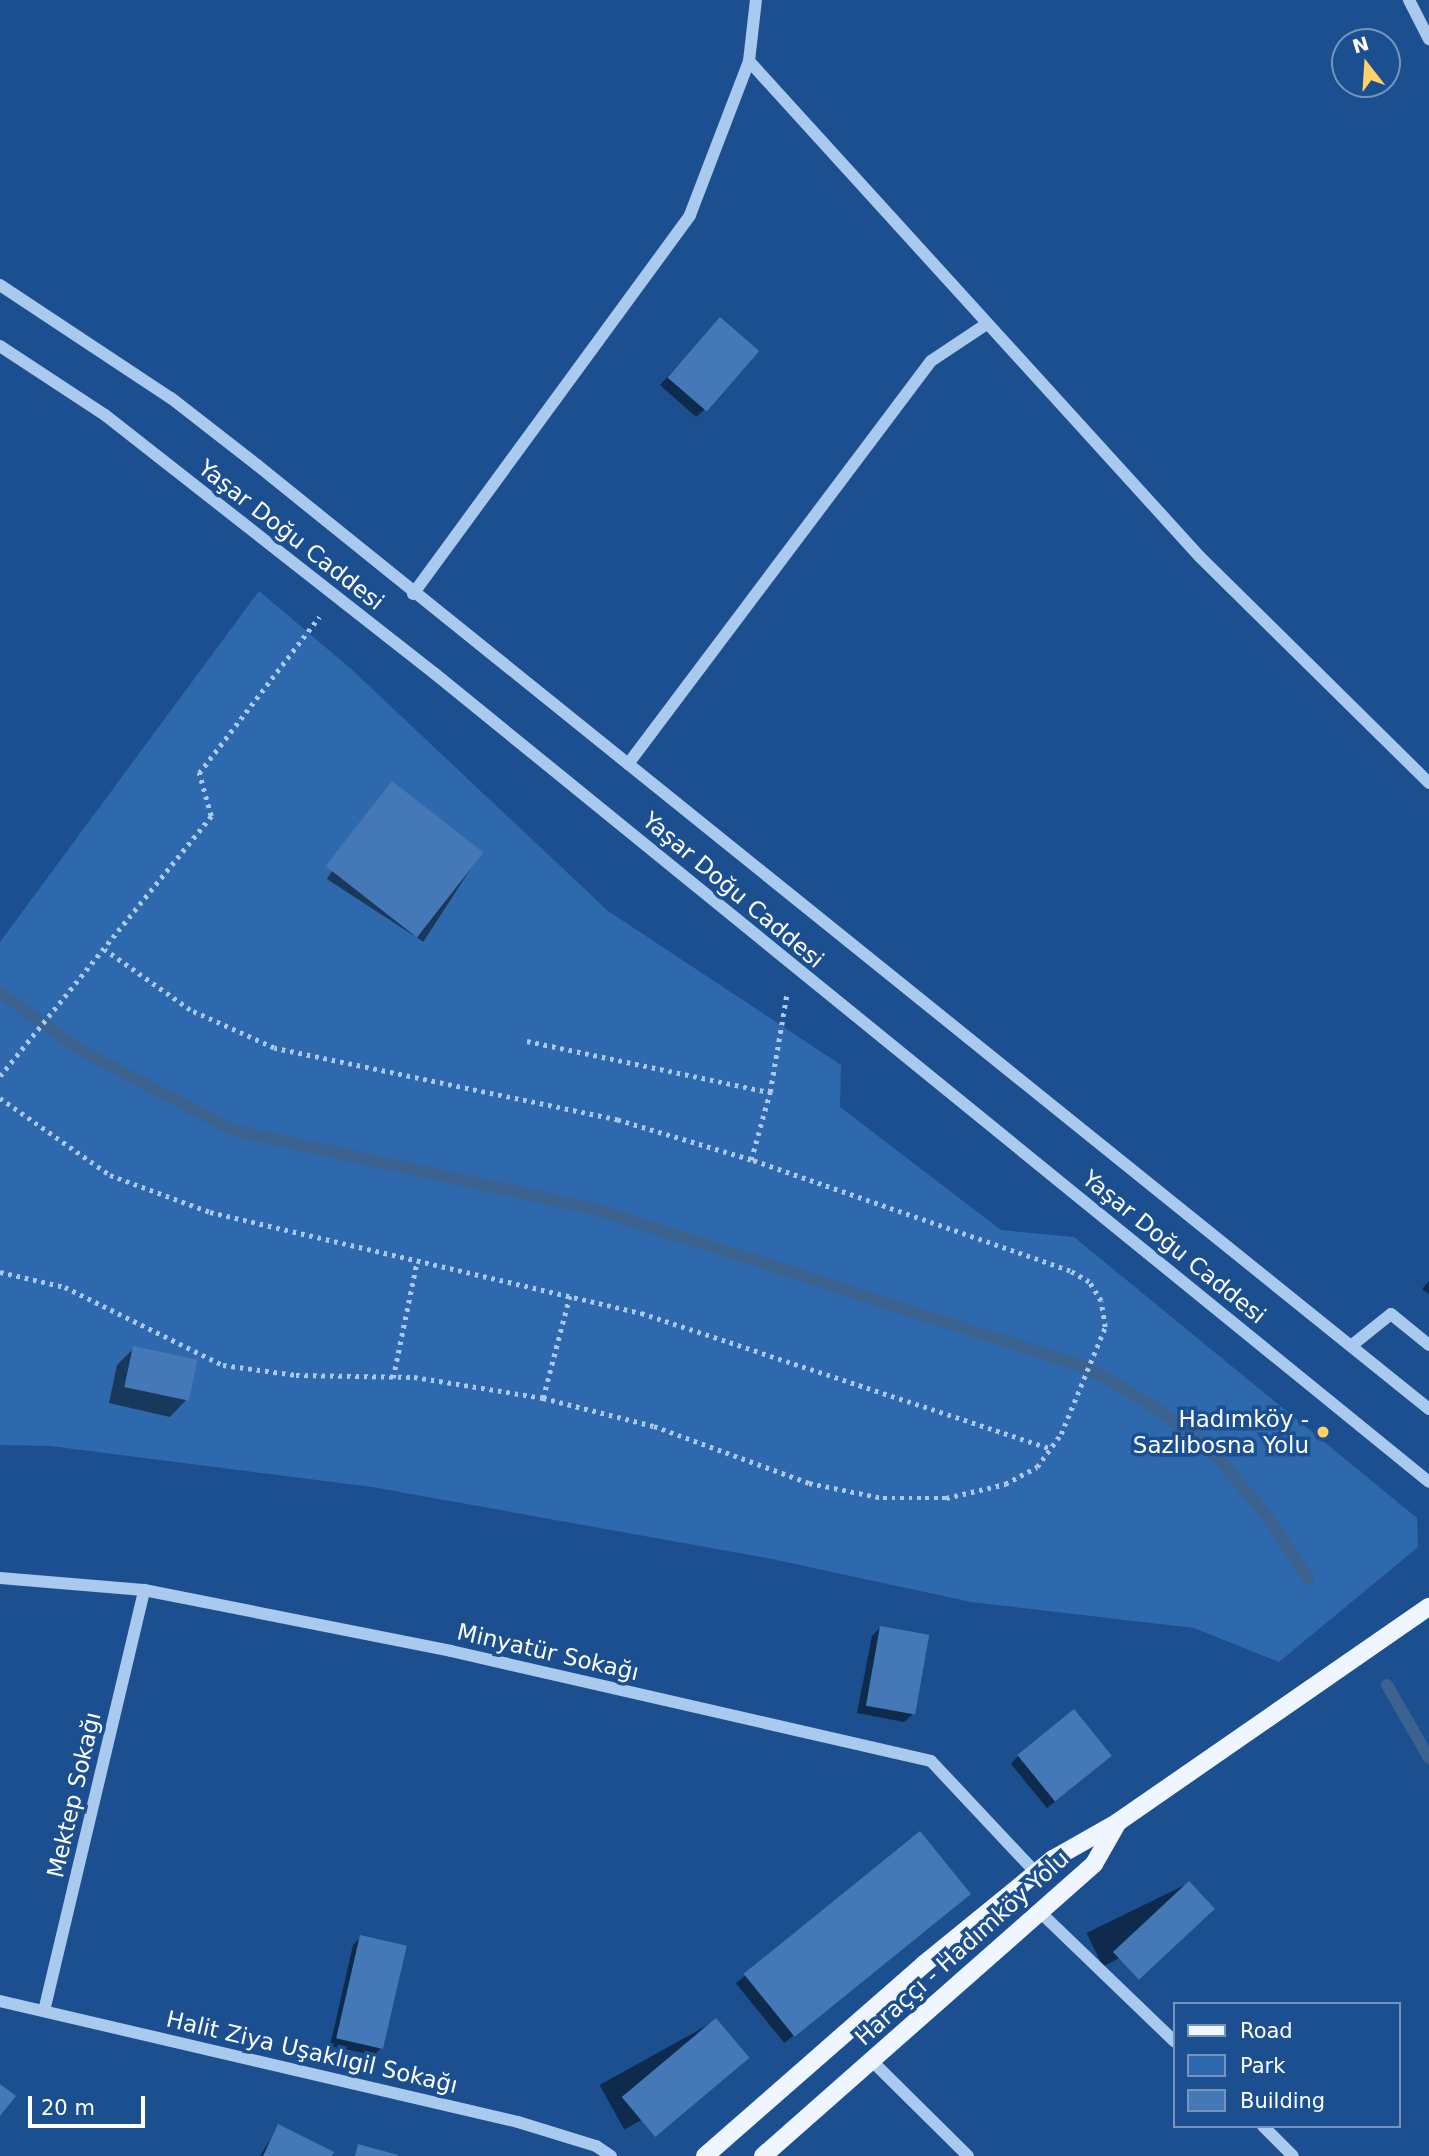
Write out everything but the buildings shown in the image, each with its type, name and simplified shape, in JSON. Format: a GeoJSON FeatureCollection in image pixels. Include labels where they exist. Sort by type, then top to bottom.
{"type":"FeatureCollection","features":[{"type":"Feature","properties":{"kind":"main road","name":"Haraççı - Hadımköy Yolu"},"geometry":{"type":"LineString","coordinates":[[763,2156],[1094,1864],[1118,1822],[1429,1607]]}},
{"type":"Feature","properties":{"kind":"main road"},"geometry":{"type":"LineString","coordinates":[[705,2156],[923,1965],[1036,1873],[1118,1822]]}},
{"type":"Feature","properties":{"kind":"street"},"geometry":{"type":"LineString","coordinates":[[413,594],[691,215],[749,61],[756,0]]}},
{"type":"Feature","properties":{"kind":"street"},"geometry":{"type":"LineString","coordinates":[[1409,0],[1429,38]]}},
{"type":"Feature","properties":{"kind":"street"},"geometry":{"type":"LineString","coordinates":[[749,61],[985,325],[1200,557],[1429,783]]}},
{"type":"Feature","properties":{"kind":"street","name":"Yaşar Doğu Caddesi"},"geometry":{"type":"LineString","coordinates":[[0,285],[171,398],[1429,1409]]}},
{"type":"Feature","properties":{"kind":"street"},"geometry":{"type":"LineString","coordinates":[[628,764],[931,361],[985,325]]}},
{"type":"Feature","properties":{"kind":"street","name":"Yaşar Doğu Caddesi"},"geometry":{"type":"LineString","coordinates":[[0,346],[105,415],[335,596],[1429,1482]]}},
{"type":"Feature","properties":{"kind":"street"},"geometry":{"type":"LineString","coordinates":[[1351,1346],[1391,1314],[1429,1345]]}},
{"type":"Feature","properties":{"kind":"street","name":"Minyatür Sokağı"},"geometry":{"type":"LineString","coordinates":[[0,1578],[144,1590],[451,1651],[931,1760],[1036,1873]]}},
{"type":"Feature","properties":{"kind":"street","name":"Mektep Sokağı"},"geometry":{"type":"LineString","coordinates":[[44,2011],[144,1590]]}},
{"type":"Feature","properties":{"kind":"street"},"geometry":{"type":"LineString","coordinates":[[1040,1912],[1174,2041]]}},
{"type":"Feature","properties":{"kind":"street","name":"Halit Ziya Uşaklıgil Sokağı"},"geometry":{"type":"LineString","coordinates":[[0,2001],[518,2122],[596,2146],[611,2156]]}},
{"type":"Feature","properties":{"kind":"street"},"geometry":{"type":"LineString","coordinates":[[872,2061],[968,2156]]}},
{"type":"Feature","properties":{"kind":"street"},"geometry":{"type":"LineString","coordinates":[[1265,2128],[1293,2156]]}},
{"type":"Feature","properties":{"kind":"path"},"geometry":{"type":"LineString","coordinates":[[0,1076],[82,979],[211,816],[199,773],[335,596]]}},
{"type":"Feature","properties":{"kind":"path"},"geometry":{"type":"LineString","coordinates":[[0,1272],[65,1287],[223,1365],[296,1375],[393,1378],[543,1398],[654,1426],[809,1483],[883,1498],[946,1497],[1005,1485],[1037,1467],[1060,1434],[1105,1327],[1101,1301],[1089,1282],[1070,1271],[751,1160],[618,1120],[274,1048],[190,1010],[105,950]]}},
{"type":"Feature","properties":{"kind":"path"},"geometry":{"type":"LineString","coordinates":[[751,1160],[770,1092],[792,966]]}},
{"type":"Feature","properties":{"kind":"path"},"geometry":{"type":"LineString","coordinates":[[527,1041],[770,1092]]}},
{"type":"Feature","properties":{"kind":"path"},"geometry":{"type":"LineString","coordinates":[[0,1098],[110,1175],[210,1212],[570,1294],[641,1313],[1049,1448]]}},
{"type":"Feature","properties":{"kind":"path"},"geometry":{"type":"LineString","coordinates":[[393,1378],[417,1261]]}},
{"type":"Feature","properties":{"kind":"path"},"geometry":{"type":"LineString","coordinates":[[543,1398],[570,1294]]}},
{"type":"Feature","properties":{"kind":"green space"},"geometry":{"type":"Polygon","coordinates":[[[259,591],[350,668],[608,911],[841,1065],[840,1107],[1001,1230],[1074,1237],[1417,1518],[1418,1547],[1279,1662],[1194,1628],[971,1602],[772,1559],[372,1487],[50,1446],[0,1445],[0,942],[259,591]]]}},
{"type":"Feature","properties":{"kind":"waterway"},"geometry":{"type":"LineString","coordinates":[[0,993],[82,1051],[233,1130],[595,1209],[1088,1368],[1151,1405],[1206,1444],[1268,1517],[1308,1579]]}},
{"type":"Feature","properties":{"kind":"waterway"},"geometry":{"type":"LineString","coordinates":[[1387,1685],[1429,1758]]}},
{"type":"Feature","properties":{"kind":"place","name":"Hadımköy - Sazlıbosna Yolu"},"geometry":{"type":"Point","coordinates":[1323,1432]}}]}
